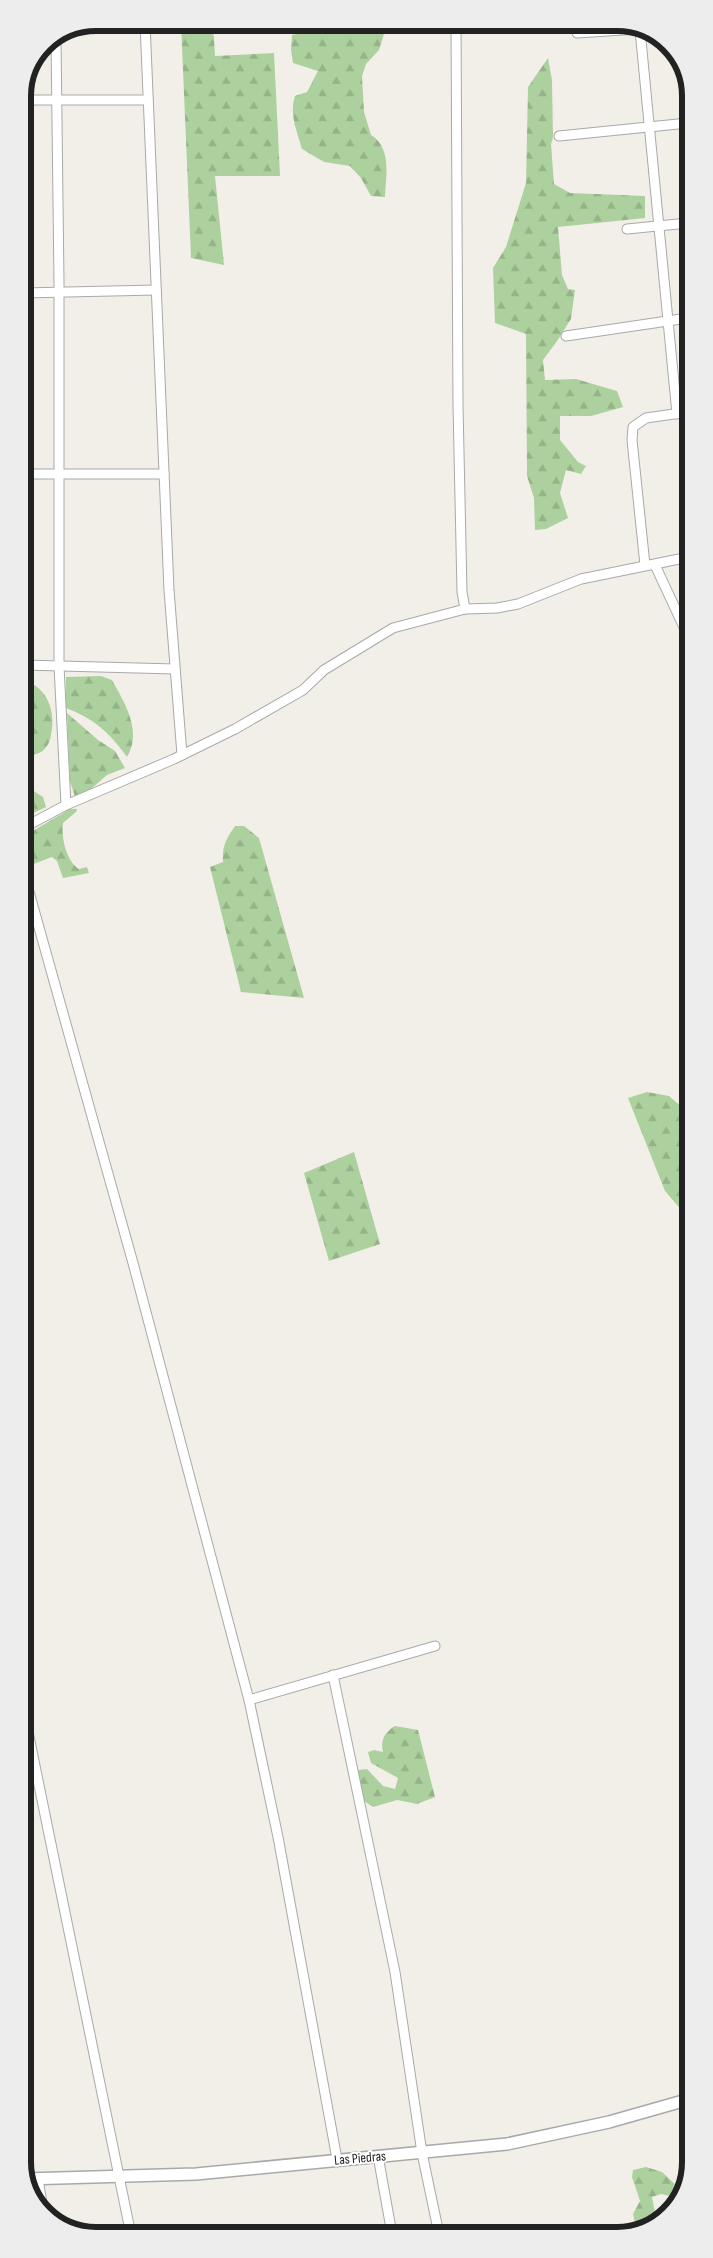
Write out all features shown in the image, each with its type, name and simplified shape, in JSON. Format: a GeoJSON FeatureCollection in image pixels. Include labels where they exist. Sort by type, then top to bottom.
{"type":"FeatureCollection","features":[{"type":"Feature","properties":{"kind":"street"},"geometry":{"type":"LineString","coordinates":[[145,31],[169,590],[182,756]]}},
{"type":"Feature","properties":{"kind":"street"},"geometry":{"type":"LineString","coordinates":[[456,31],[458,405],[462,592],[465,609]]}},
{"type":"Feature","properties":{"kind":"street"},"geometry":{"type":"LineString","coordinates":[[577,33],[618,31]]}},
{"type":"Feature","properties":{"kind":"street"},"geometry":{"type":"LineString","coordinates":[[640,36],[677,414]]}},
{"type":"Feature","properties":{"kind":"street"},"geometry":{"type":"LineString","coordinates":[[56,45],[59,292],[59,666],[66,805]]}},
{"type":"Feature","properties":{"kind":"street"},"geometry":{"type":"LineString","coordinates":[[31,100],[148,100]]}},
{"type":"Feature","properties":{"kind":"street"},"geometry":{"type":"LineString","coordinates":[[559,136],[682,124]]}},
{"type":"Feature","properties":{"kind":"street"},"geometry":{"type":"LineString","coordinates":[[628,229],[682,224]]}},
{"type":"Feature","properties":{"kind":"street"},"geometry":{"type":"LineString","coordinates":[[31,293],[156,290]]}},
{"type":"Feature","properties":{"kind":"street"},"geometry":{"type":"LineString","coordinates":[[566,336],[682,319]]}},
{"type":"Feature","properties":{"kind":"street"},"geometry":{"type":"LineString","coordinates":[[645,565],[632,440],[633,427],[646,418],[682,413]]}},
{"type":"Feature","properties":{"kind":"street"},"geometry":{"type":"LineString","coordinates":[[31,474],[164,474]]}},
{"type":"Feature","properties":{"kind":"street"},"geometry":{"type":"LineString","coordinates":[[31,824],[66,805],[182,756],[235,729],[303,690],[324,670],[386,632],[465,609],[497,608],[518,604],[582,579],[682,558]]}},
{"type":"Feature","properties":{"kind":"street"},"geometry":{"type":"LineString","coordinates":[[655,564],[682,623]]}},
{"type":"Feature","properties":{"kind":"street"},"geometry":{"type":"LineString","coordinates":[[31,665],[175,668]]}},
{"type":"Feature","properties":{"kind":"street"},"geometry":{"type":"LineString","coordinates":[[31,899],[134,1263],[249,1700],[280,1847],[337,2159]]}},
{"type":"Feature","properties":{"kind":"street"},"geometry":{"type":"LineString","coordinates":[[249,1700],[435,1646]]}},
{"type":"Feature","properties":{"kind":"street"},"geometry":{"type":"LineString","coordinates":[[333,1675],[395,1972],[422,2153],[438,2227]]}},
{"type":"Feature","properties":{"kind":"street"},"geometry":{"type":"LineString","coordinates":[[31,1746],[129,2227]]}},
{"type":"Feature","properties":{"kind":"street","name":"Las Piedras"},"geometry":{"type":"LineString","coordinates":[[33,2179],[247,2170],[337,2159],[507,2144],[540,2139],[609,2122],[682,2100]]}},
{"type":"Feature","properties":{"kind":"street"},"geometry":{"type":"LineString","coordinates":[[378,2156],[391,2227]]}},
{"type":"Feature","properties":{"kind":"street"},"geometry":{"type":"LineString","coordinates":[[38,2179],[41,2195]]}},
{"type":"Feature","properties":{"kind":"green space"},"geometry":{"type":"Polygon","coordinates":[[[181,31],[213,31],[215,56],[274,53],[280,176],[215,176],[224,265],[191,258],[181,31]]]}},
{"type":"Feature","properties":{"kind":"green space"},"geometry":{"type":"Polygon","coordinates":[[[310,31],[384,34],[379,50],[366,64],[362,76],[364,112],[371,135],[378,141],[385,155],[387,172],[385,197],[371,196],[361,178],[350,166],[324,162],[302,149],[294,122],[293,103],[295,96],[307,92],[318,71],[293,63],[291,50],[292,35],[310,31]]]}},
{"type":"Feature","properties":{"kind":"green space"},"geometry":{"type":"Polygon","coordinates":[[[548,58],[552,80],[553,138],[551,144],[554,184],[570,193],[645,196],[645,218],[558,227],[562,275],[568,289],[575,290],[571,319],[543,360],[545,380],[576,379],[617,391],[623,407],[591,416],[560,416],[560,440],[578,462],[586,466],[581,474],[566,470],[560,493],[568,518],[546,529],[535,530],[534,498],[527,476],[526,334],[495,323],[493,268],[506,247],[526,183],[528,87],[548,58]]]}},
{"type":"Feature","properties":{"kind":"green space"},"geometry":{"type":"Polygon","coordinates":[[[101,676],[112,680],[130,717],[133,737],[127,757],[100,727],[85,716],[66,708],[66,677],[101,676]]]}},
{"type":"Feature","properties":{"kind":"green space"},"geometry":{"type":"Polygon","coordinates":[[[31,683],[44,694],[51,709],[52,718],[50,740],[44,750],[31,755],[31,683]]]}},
{"type":"Feature","properties":{"kind":"green space"},"geometry":{"type":"Polygon","coordinates":[[[67,713],[98,740],[115,751],[125,768],[107,775],[91,789],[75,797],[70,781],[67,713]]]}},
{"type":"Feature","properties":{"kind":"green space"},"geometry":{"type":"Polygon","coordinates":[[[31,789],[43,797],[46,807],[31,814],[31,789]]]}},
{"type":"Feature","properties":{"kind":"green space"},"geometry":{"type":"Polygon","coordinates":[[[70,809],[77,809],[63,823],[65,848],[74,865],[79,869],[87,867],[89,873],[63,878],[57,861],[52,857],[31,865],[31,832],[70,809]]]}},
{"type":"Feature","properties":{"kind":"green space"},"geometry":{"type":"Polygon","coordinates":[[[235,826],[244,826],[259,838],[304,998],[241,992],[210,867],[223,862],[225,843],[235,826]]]}},
{"type":"Feature","properties":{"kind":"green space"},"geometry":{"type":"Polygon","coordinates":[[[647,1092],[669,1096],[682,1107],[682,1211],[665,1191],[628,1098],[647,1092]]]}},
{"type":"Feature","properties":{"kind":"green space"},"geometry":{"type":"Polygon","coordinates":[[[354,1152],[380,1244],[329,1261],[304,1173],[354,1152]]]}},
{"type":"Feature","properties":{"kind":"green space"},"geometry":{"type":"Polygon","coordinates":[[[395,1726],[418,1730],[435,1797],[417,1804],[397,1800],[373,1807],[364,1801],[358,1770],[367,1769],[383,1786],[395,1789],[398,1778],[371,1763],[368,1752],[374,1750],[383,1752],[382,1744],[384,1737],[395,1726]]]}},
{"type":"Feature","properties":{"kind":"green space"},"geometry":{"type":"Polygon","coordinates":[[[646,2167],[662,2172],[677,2186],[671,2196],[661,2194],[652,2197],[655,2214],[635,2224],[633,2214],[640,2201],[632,2177],[633,2170],[646,2167]]]}}]}
